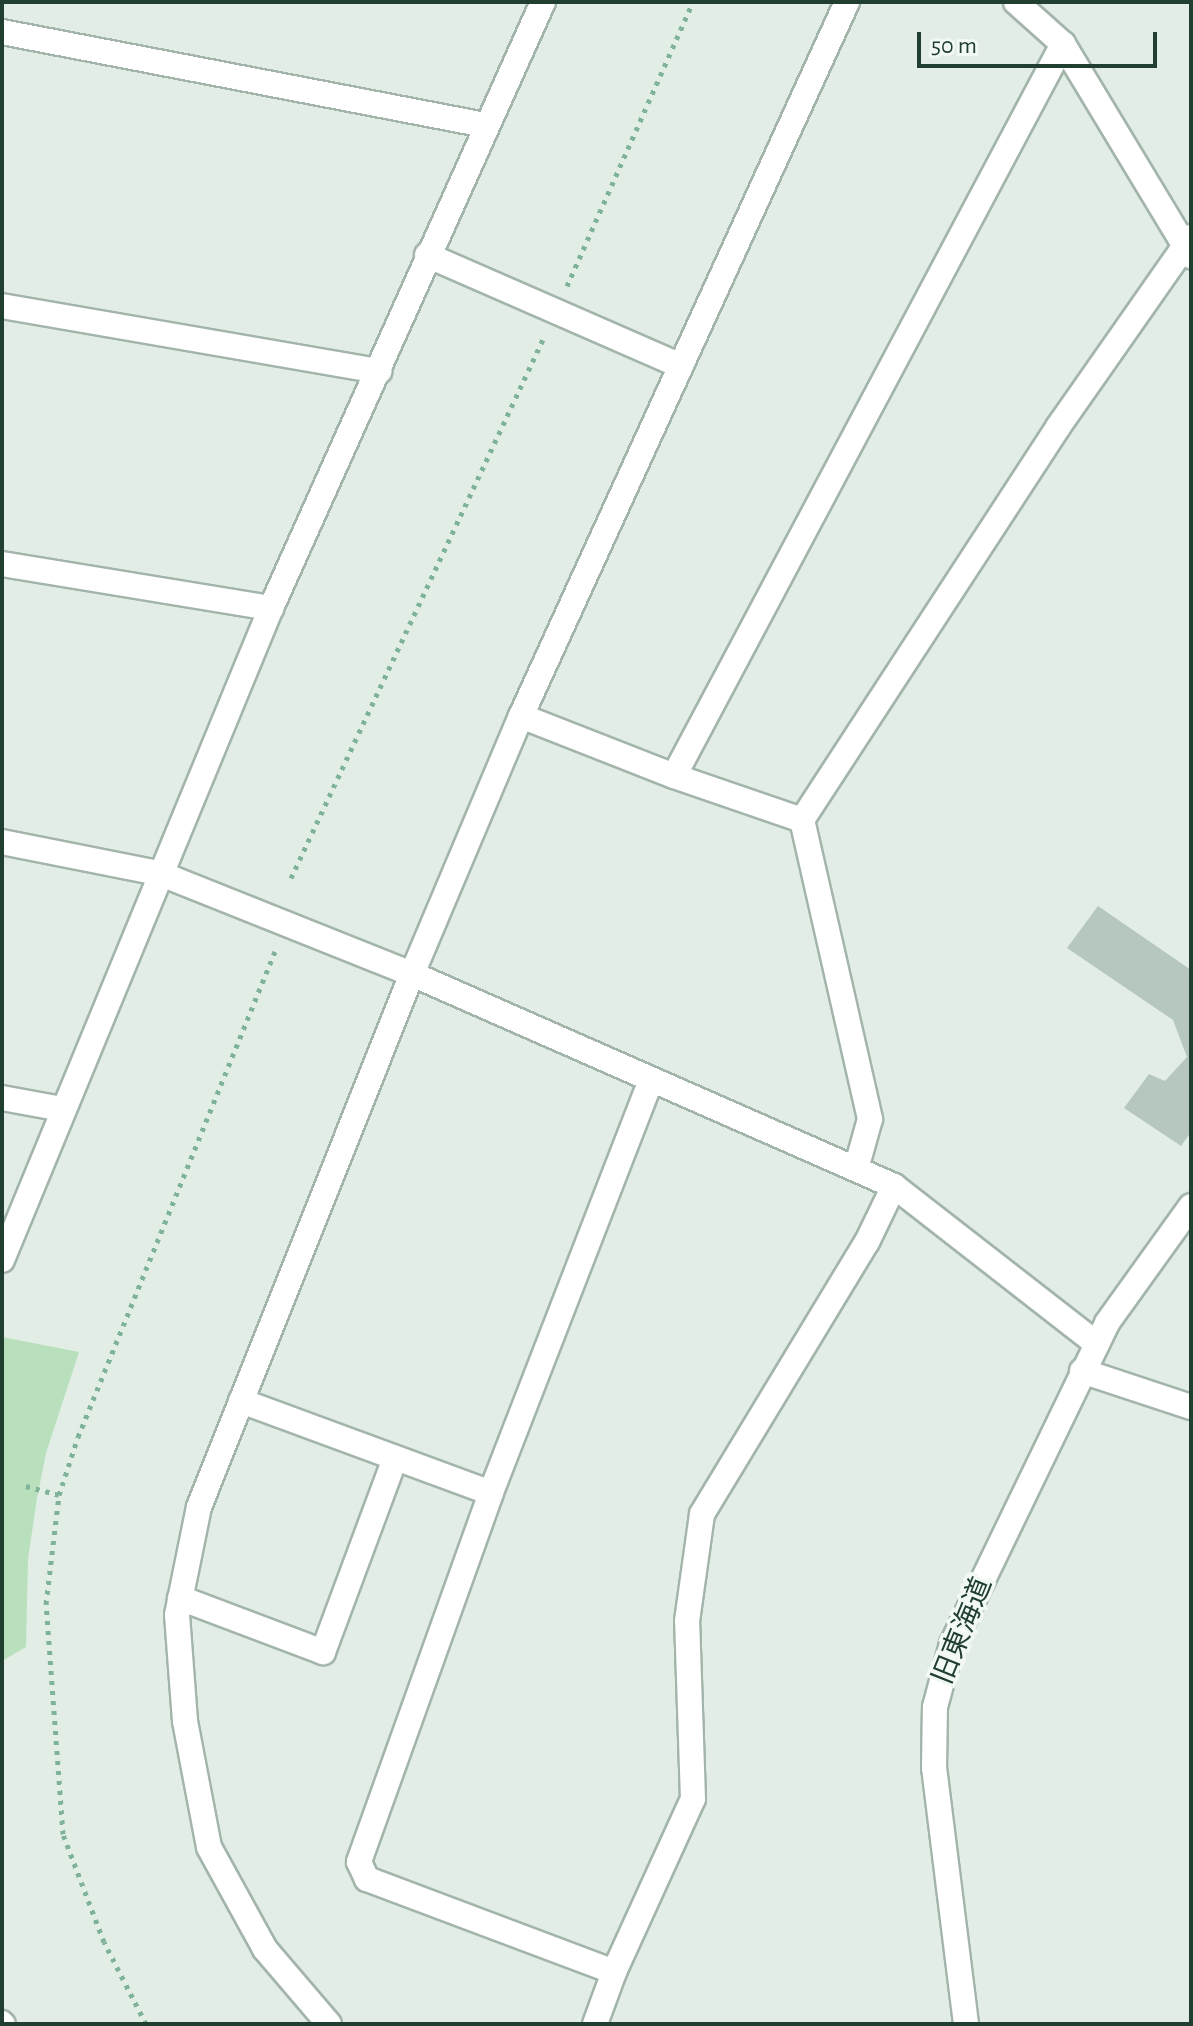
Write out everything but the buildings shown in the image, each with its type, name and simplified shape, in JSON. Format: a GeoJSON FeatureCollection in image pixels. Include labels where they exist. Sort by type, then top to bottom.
{"type":"FeatureCollection","features":[{"type":"Feature","properties":{"kind":"street"},"geometry":{"type":"LineString","coordinates":[[2,1260],[159,873],[271,608],[543,2]]}},
{"type":"Feature","properties":{"kind":"street"},"geometry":{"type":"LineString","coordinates":[[329,2024],[265,1949],[209,1847],[185,1721],[177,1615],[199,1507],[412,974],[521,716],[847,2]]}},
{"type":"Feature","properties":{"kind":"street"},"geometry":{"type":"LineString","coordinates":[[856,1169],[870,1119],[802,820],[1058,427],[1188,247],[1063,44],[1016,2]]}},
{"type":"Feature","properties":{"kind":"street"},"geometry":{"type":"LineString","coordinates":[[2,32],[487,125]]}},
{"type":"Feature","properties":{"kind":"street"},"geometry":{"type":"LineString","coordinates":[[674,776],[1063,44]]}},
{"type":"Feature","properties":{"kind":"street"},"geometry":{"type":"LineString","coordinates":[[427,255],[681,366]]}},
{"type":"Feature","properties":{"kind":"street"},"geometry":{"type":"LineString","coordinates":[[2,306],[379,371]]}},
{"type":"Feature","properties":{"kind":"street"},"geometry":{"type":"LineString","coordinates":[[2,564],[271,608]]}},
{"type":"Feature","properties":{"kind":"street"},"geometry":{"type":"LineString","coordinates":[[521,716],[674,776],[802,820]]}},
{"type":"Feature","properties":{"kind":"street"},"geometry":{"type":"LineString","coordinates":[[2,842],[159,873],[412,974],[894,1186],[1097,1344]]}},
{"type":"Feature","properties":{"kind":"street"},"geometry":{"type":"LineString","coordinates":[[614,1972],[367,1879],[359,1862],[491,1493],[651,1080]]}},
{"type":"Feature","properties":{"kind":"street"},"geometry":{"type":"LineString","coordinates":[[2,1098],[62,1109]]}},
{"type":"Feature","properties":{"kind":"street"},"geometry":{"type":"LineString","coordinates":[[595,2024],[614,1972],[693,1799],[687,1621],[702,1514],[867,1242],[894,1186]]}},
{"type":"Feature","properties":{"kind":"street","name":"旧東海道"},"geometry":{"type":"LineString","coordinates":[[966,2024],[939,1829],[934,1768],[935,1707],[952,1644],[1107,1323],[1191,1206]]}},
{"type":"Feature","properties":{"kind":"street"},"geometry":{"type":"LineString","coordinates":[[1082,1371],[1191,1407]]}},
{"type":"Feature","properties":{"kind":"street"},"geometry":{"type":"LineString","coordinates":[[241,1401],[491,1493]]}},
{"type":"Feature","properties":{"kind":"street"},"geometry":{"type":"LineString","coordinates":[[180,1598],[323,1652],[395,1458]]}},
{"type":"Feature","properties":{"kind":"path"},"geometry":{"type":"LineString","coordinates":[[291,878],[556,311],[693,2]]}},
{"type":"Feature","properties":{"kind":"path"},"geometry":{"type":"LineString","coordinates":[[146,2024],[104,1942],[63,1834],[46,1604],[59,1495],[78,1437],[276,949]]}},
{"type":"Feature","properties":{"kind":"path"},"geometry":{"type":"LineString","coordinates":[[26,1486],[59,1495]]}},
{"type":"Feature","properties":{"kind":"green space"},"geometry":{"type":"Polygon","coordinates":[[[2,1337],[79,1352],[46,1453],[37,1498],[28,1559],[26,1647],[2,1661],[2,1337]]]}}]}
